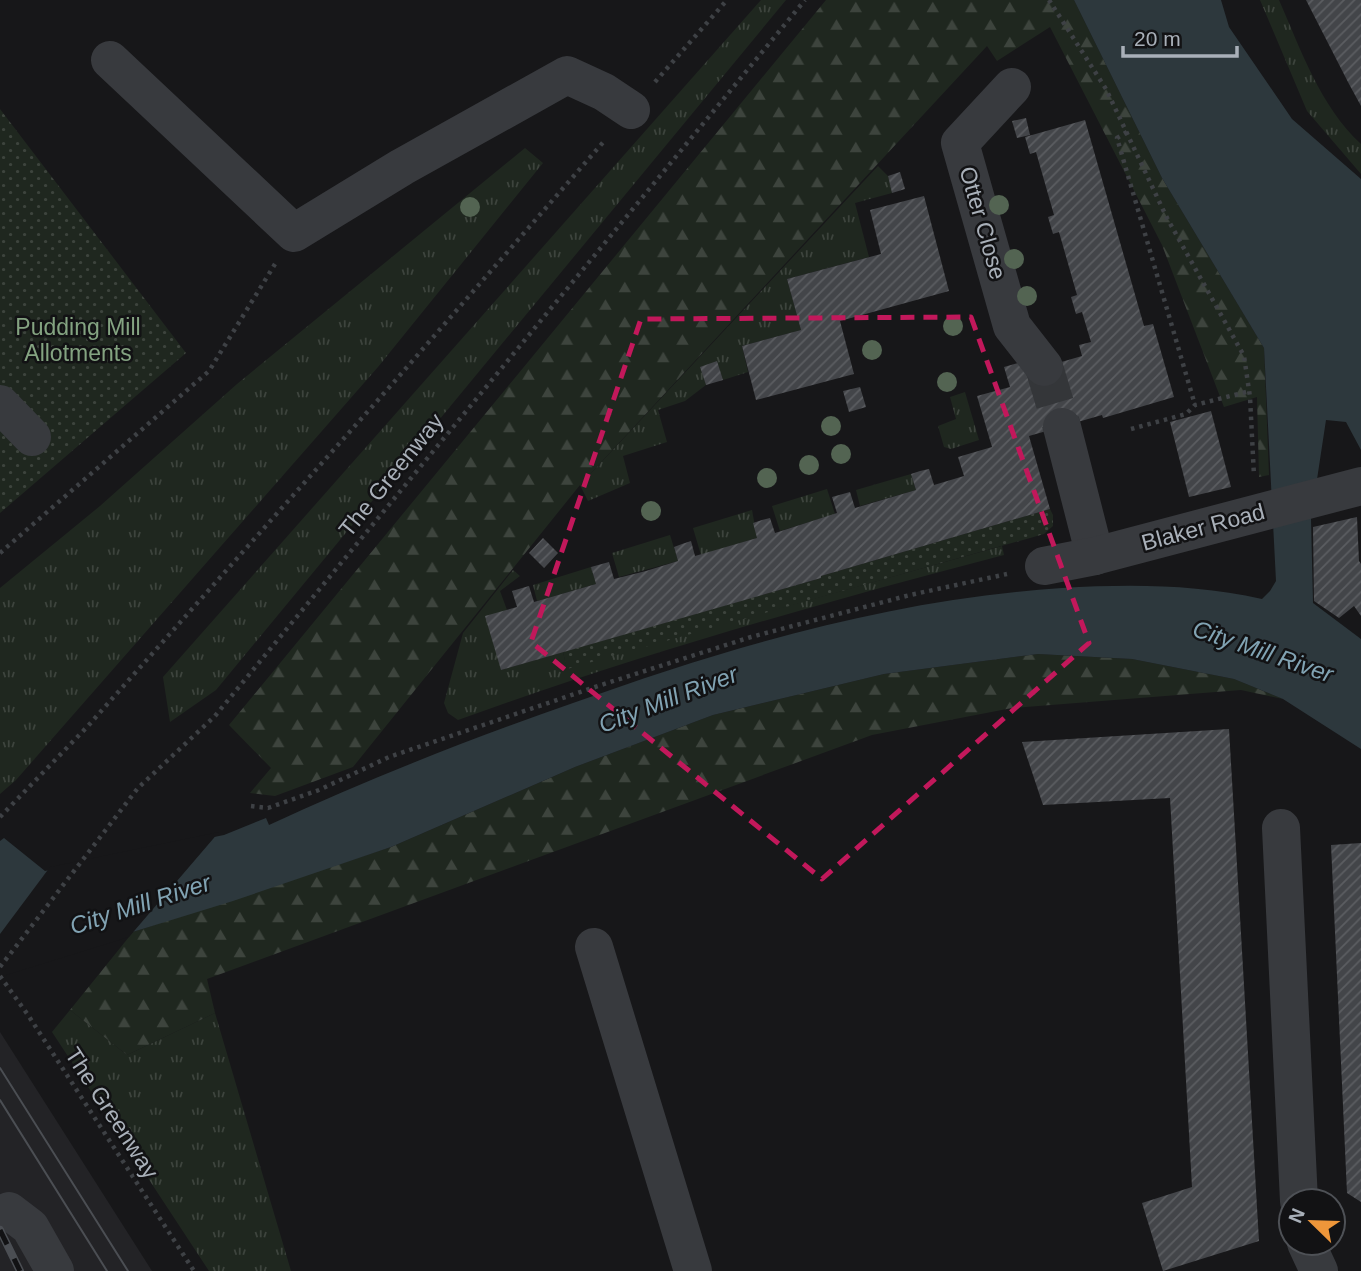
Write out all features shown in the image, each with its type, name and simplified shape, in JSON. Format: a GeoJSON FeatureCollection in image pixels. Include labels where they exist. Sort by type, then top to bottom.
{"type":"FeatureCollection","features":[{"type":"Feature","properties":{"kind":"street"},"geometry":{"type":"LineString","coordinates":[[110,60],[294,233],[402,167],[567,75],[604,92],[631,110]]}},
{"type":"Feature","properties":{"kind":"street","name":"Otter Close"},"geometry":{"type":"LineString","coordinates":[[1012,88],[960,143],[1013,327],[1044,367]]}},
{"type":"Feature","properties":{"kind":"street"},"geometry":{"type":"LineString","coordinates":[[0,404],[32,437]]}},
{"type":"Feature","properties":{"kind":"street"},"geometry":{"type":"LineString","coordinates":[[1062,427],[1095,556]]}},
{"type":"Feature","properties":{"kind":"street","name":"Blaker Road"},"geometry":{"type":"LineString","coordinates":[[1044,566],[1095,556],[1361,486]]}},
{"type":"Feature","properties":{"kind":"street"},"geometry":{"type":"LineString","coordinates":[[1281,828],[1298,1187]]}},
{"type":"Feature","properties":{"kind":"street"},"geometry":{"type":"LineString","coordinates":[[594,947],[693,1271]]}},
{"type":"Feature","properties":{"kind":"street"},"geometry":{"type":"LineString","coordinates":[[9,1211],[30,1227],[55,1271]]}},
{"type":"Feature","properties":{"kind":"path"},"geometry":{"type":"LineString","coordinates":[[0,817],[87,727],[385,392],[727,0]]}},
{"type":"Feature","properties":{"kind":"path","name":"The Greenway"},"geometry":{"type":"LineString","coordinates":[[0,967],[138,788],[215,716],[805,0]]}},
{"type":"Feature","properties":{"kind":"path"},"geometry":{"type":"LineString","coordinates":[[1049,0],[1106,89],[1167,218],[1245,359],[1259,512]]}},
{"type":"Feature","properties":{"kind":"path"},"geometry":{"type":"LineString","coordinates":[[1127,132],[1117,138],[1195,405]]}},
{"type":"Feature","properties":{"kind":"path"},"geometry":{"type":"LineString","coordinates":[[0,553],[209,371],[294,233]]}},
{"type":"Feature","properties":{"kind":"path"},"geometry":{"type":"LineString","coordinates":[[1131,429],[1186,414],[1195,405],[1250,391]]}},
{"type":"Feature","properties":{"kind":"path"},"geometry":{"type":"LineString","coordinates":[[251,806],[268,808],[319,790],[389,757],[751,637],[910,595],[1044,566]]}},
{"type":"Feature","properties":{"kind":"path","name":"The Greenway"},"geometry":{"type":"LineString","coordinates":[[0,976],[194,1271]]}},
{"type":"Feature","properties":{"kind":"highlighted area"},"geometry":{"type":"Polygon","coordinates":[[[971,317],[1089,643],[822,879],[531,642],[641,319],[971,317]]]}},
{"type":"Feature","properties":{"kind":"shaded area"},"geometry":{"type":"Polygon","coordinates":[[[0,1032],[152,1271],[0,1271],[0,1032]]]}},
{"type":"Feature","properties":{"kind":"green space"},"geometry":{"type":"Polygon","coordinates":[[[761,0],[786,0],[216,690],[170,722],[163,677],[761,0]]]}},
{"type":"Feature","properties":{"kind":"green space"},"geometry":{"type":"Polygon","coordinates":[[[826,0],[1074,0],[1162,178],[1264,348],[1269,475],[1259,477],[1257,397],[1224,407],[1162,245],[1050,27],[997,61],[987,46],[580,485],[353,767],[275,796],[250,793],[271,768],[229,725],[826,0]]]}},
{"type":"Feature","properties":{"kind":"green space"},"geometry":{"type":"Polygon","coordinates":[[[1260,0],[1279,0],[1323,95],[1361,144],[1361,174],[1307,111],[1260,0]]]}},
{"type":"Feature","properties":{"kind":"green space","name":"Pudding Mill Allotments"},"geometry":{"type":"Polygon","coordinates":[[[0,109],[186,353],[0,513],[0,109]]]}},
{"type":"Feature","properties":{"kind":"green space"},"geometry":{"type":"Polygon","coordinates":[[[525,148],[543,163],[378,367],[16,780],[0,794],[0,588],[100,506],[237,384],[525,148]]]}},
{"type":"Feature","properties":{"kind":"green space"},"geometry":{"type":"Polygon","coordinates":[[[878,166],[888,176],[892,193],[855,203],[869,257],[787,279],[801,330],[742,346],[748,372],[723,380],[717,362],[701,367],[706,385],[685,401],[658,410],[667,442],[623,456],[630,483],[588,501],[580,485],[878,166]]]}},
{"type":"Feature","properties":{"kind":"green space"},"geometry":{"type":"Polygon","coordinates":[[[965,392],[979,440],[951,449],[944,447],[938,426],[956,419],[950,397],[965,392]]]}},
{"type":"Feature","properties":{"kind":"green space"},"geometry":{"type":"Polygon","coordinates":[[[911,474],[916,490],[860,506],[856,490],[911,474]]]}},
{"type":"Feature","properties":{"kind":"green space"},"geometry":{"type":"Polygon","coordinates":[[[827,489],[835,514],[780,531],[772,506],[827,489]]]}},
{"type":"Feature","properties":{"kind":"green space"},"geometry":{"type":"Polygon","coordinates":[[[1050,509],[1053,526],[1044,534],[567,669],[563,652],[1050,509]]]}},
{"type":"Feature","properties":{"kind":"green space"},"geometry":{"type":"Polygon","coordinates":[[[752,510],[757,538],[701,555],[693,528],[752,510]]]}},
{"type":"Feature","properties":{"kind":"green space"},"geometry":{"type":"Polygon","coordinates":[[[670,535],[678,561],[619,577],[612,553],[670,535]]]}},
{"type":"Feature","properties":{"kind":"green space"},"geometry":{"type":"Polygon","coordinates":[[[1002,546],[1004,555],[729,631],[458,720],[448,713],[444,703],[463,633],[513,570],[520,576],[500,591],[507,610],[501,670],[563,652],[567,668],[1002,546]]]}},
{"type":"Feature","properties":{"kind":"green space"},"geometry":{"type":"Polygon","coordinates":[[[591,567],[596,584],[537,601],[533,585],[591,567]]]}},
{"type":"Feature","properties":{"kind":"green space"},"geometry":{"type":"Polygon","coordinates":[[[1038,654],[1132,659],[1234,679],[1283,699],[1241,690],[1012,708],[872,735],[207,979],[215,1013],[127,1055],[70,1010],[133,932],[391,847],[575,767],[713,715],[884,674],[1038,654]]]}},
{"type":"Feature","properties":{"kind":"green space"},"geometry":{"type":"Polygon","coordinates":[[[70,1010],[127,1055],[215,1013],[291,1271],[209,1271],[52,1032],[70,1010]]]}},
{"type":"Feature","properties":{"kind":"water","name":"City Mill River"},"geometry":{"type":"Polygon","coordinates":[[[1074,0],[1221,0],[1229,27],[1292,119],[1361,179],[1361,450],[1346,422],[1326,420],[1311,519],[1313,603],[1361,639],[1361,749],[1283,699],[1234,679],[1132,659],[1038,654],[884,674],[713,715],[575,767],[391,847],[233,901],[0,973],[0,841],[4,838],[45,871],[224,835],[266,818],[269,825],[420,760],[633,682],[753,644],[875,614],[999,594],[1087,587],[1187,588],[1262,599],[1276,581],[1264,348],[1162,178],[1074,0]]]}},
{"type":"Feature","properties":{"kind":"pier"},"geometry":{"type":"Polygon","coordinates":[[[219,832],[129,937],[0,977],[0,934],[50,867],[219,832]]]}},
{"type":"Feature","properties":{"kind":"building"},"geometry":{"type":"Polygon","coordinates":[[[1306,0],[1361,0],[1361,106],[1349,84],[1306,0]]]}},
{"type":"Feature","properties":{"kind":"building"},"geometry":{"type":"Polygon","coordinates":[[[1026,118],[1030,135],[1017,138],[1012,121],[1026,118]]]}},
{"type":"Feature","properties":{"kind":"building"},"geometry":{"type":"Polygon","coordinates":[[[1085,120],[1144,326],[1153,324],[1174,397],[1029,436],[1050,509],[501,670],[485,616],[517,607],[512,591],[529,586],[534,602],[596,584],[591,567],[609,562],[614,579],[678,561],[674,547],[691,541],[695,556],[757,538],[753,523],[762,520],[770,518],[775,533],[837,513],[832,497],[850,492],[855,508],[916,490],[911,474],[920,471],[929,469],[934,485],[964,476],[958,457],[992,447],[977,396],[1010,387],[1004,367],[1021,362],[1044,367],[1082,356],[1079,345],[1091,342],[1082,312],[1076,314],[1071,297],[1077,295],[1059,232],[1053,234],[1048,217],[1054,215],[1036,152],[1030,154],[1025,137],[1085,120]]]}},
{"type":"Feature","properties":{"kind":"building"},"geometry":{"type":"Polygon","coordinates":[[[900,172],[905,189],[892,193],[888,176],[900,172]]]}},
{"type":"Feature","properties":{"kind":"building"},"geometry":{"type":"Polygon","coordinates":[[[924,196],[949,291],[840,321],[854,374],[756,400],[742,346],[801,330],[787,279],[881,254],[870,210],[924,196]]]}},
{"type":"Feature","properties":{"kind":"building"},"geometry":{"type":"Polygon","coordinates":[[[717,361],[723,380],[706,385],[700,367],[717,361]]]}},
{"type":"Feature","properties":{"kind":"building"},"geometry":{"type":"Polygon","coordinates":[[[860,387],[866,407],[849,412],[843,391],[860,387]]]}},
{"type":"Feature","properties":{"kind":"building"},"geometry":{"type":"Polygon","coordinates":[[[1211,411],[1231,487],[1189,497],[1170,422],[1211,411]]]}},
{"type":"Feature","properties":{"kind":"building"},"geometry":{"type":"Polygon","coordinates":[[[1357,517],[1361,616],[1354,606],[1339,618],[1314,601],[1313,527],[1357,517]]]}},
{"type":"Feature","properties":{"kind":"building"},"geometry":{"type":"Polygon","coordinates":[[[543,538],[558,553],[544,568],[529,553],[543,538]]]}},
{"type":"Feature","properties":{"kind":"building"},"geometry":{"type":"Polygon","coordinates":[[[1229,729],[1259,1241],[1163,1271],[1142,1203],[1192,1187],[1170,798],[1043,805],[1022,742],[1229,729]]]}},
{"type":"Feature","properties":{"kind":"building"},"geometry":{"type":"Polygon","coordinates":[[[1361,843],[1361,1202],[1347,1193],[1331,845],[1361,843]]]}},
{"type":"Feature","properties":{"kind":"tunnel"},"geometry":{"type":"LineString","coordinates":[[1044,367],[1062,427]]}},
{"type":"Feature","properties":{"kind":"tram line"},"geometry":{"type":"LineString","coordinates":[[0,1068],[128,1271]]}},
{"type":"Feature","properties":{"kind":"tram line"},"geometry":{"type":"LineString","coordinates":[[0,1100],[107,1271]]}},
{"type":"Feature","properties":{"kind":"railway"},"geometry":{"type":"LineString","coordinates":[[0,1230],[20,1271]]}}]}
